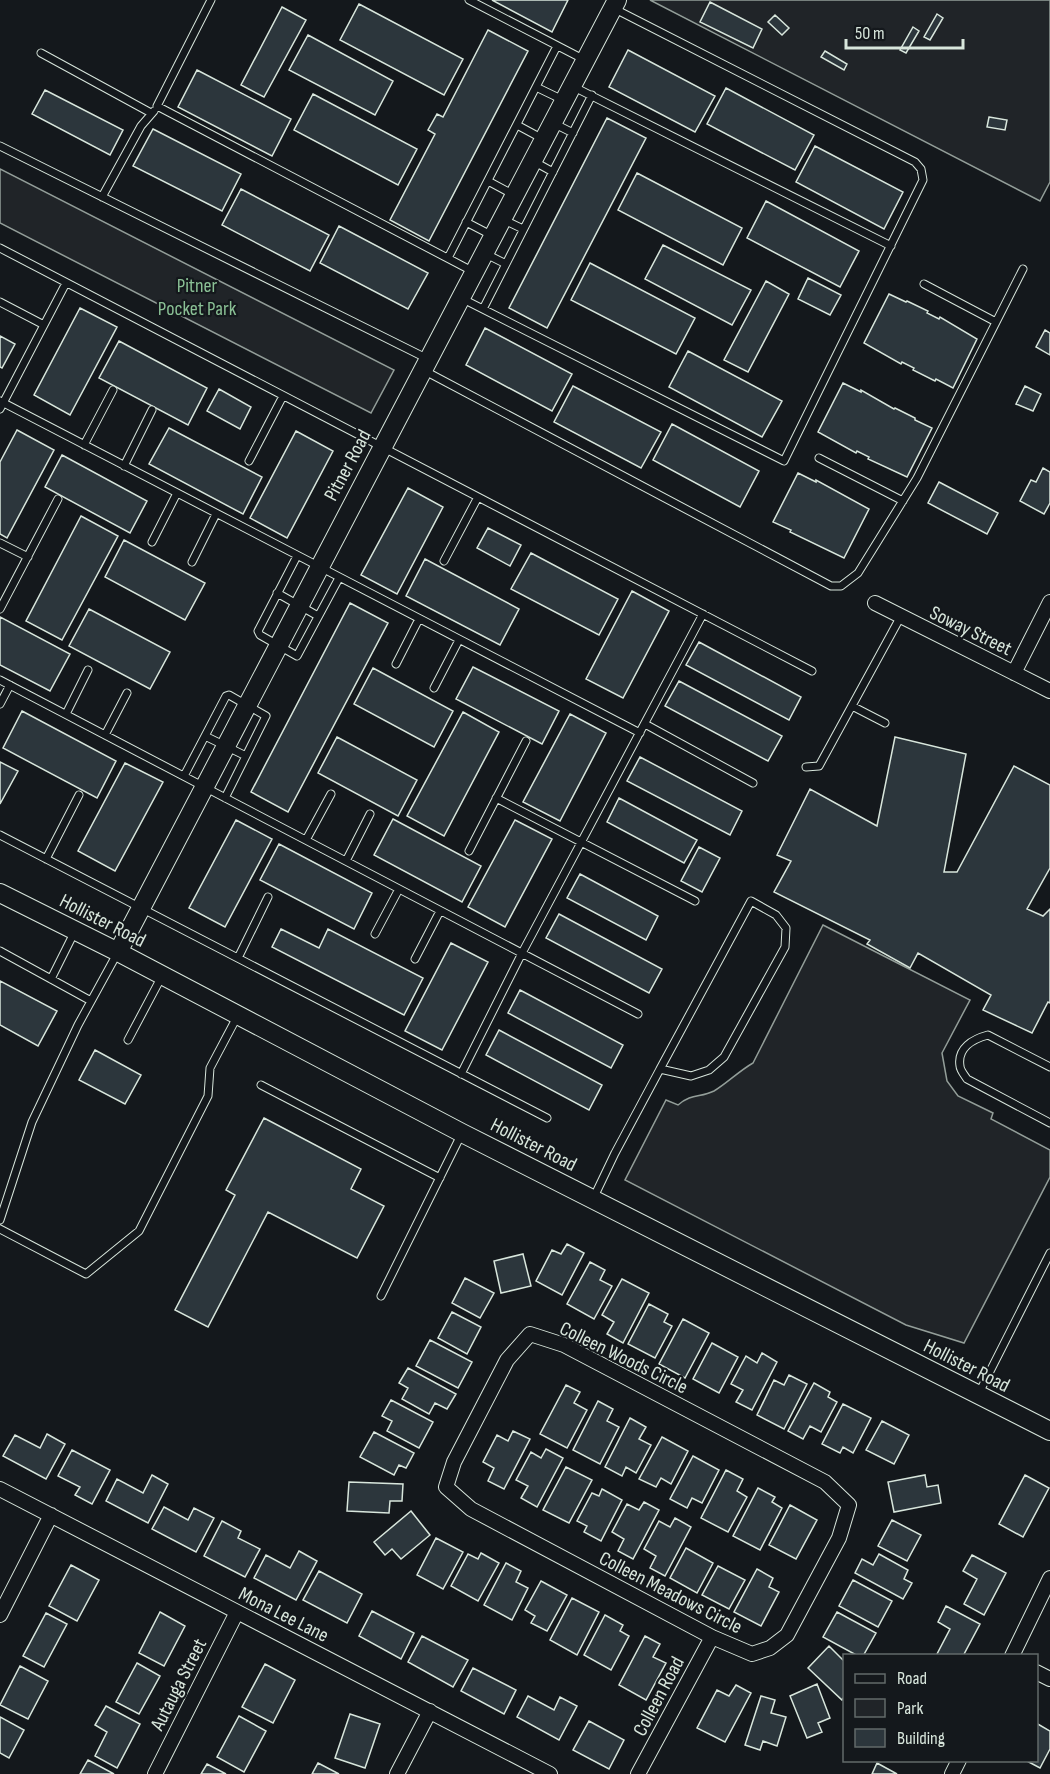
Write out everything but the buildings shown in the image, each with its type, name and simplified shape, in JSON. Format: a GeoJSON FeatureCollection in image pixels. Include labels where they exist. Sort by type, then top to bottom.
{"type":"FeatureCollection","features":[{"type":"Feature","properties":{"kind":"street","name":"Pitner Road"},"geometry":{"type":"LineString","coordinates":[[118,952],[615,4]]}},
{"type":"Feature","properties":{"kind":"street"},"geometry":{"type":"LineString","coordinates":[[1014,673],[1050,602]]}},
{"type":"Feature","properties":{"kind":"street","name":"Soway Street"},"geometry":{"type":"LineString","coordinates":[[875,603],[1050,691]]}},
{"type":"Feature","properties":{"kind":"street","name":"Hollister Road"},"geometry":{"type":"LineString","coordinates":[[0,892],[462,1133],[1050,1431]]}},
{"type":"Feature","properties":{"kind":"street","name":"Colleen Woods Circle"},"geometry":{"type":"LineString","coordinates":[[446,1487],[454,1462],[507,1360],[530,1334],[564,1345],[825,1482],[849,1505]]}},
{"type":"Feature","properties":{"kind":"street","name":"Colleen Meadows Circle"},"geometry":{"type":"LineString","coordinates":[[446,1487],[471,1509],[712,1637],[752,1654],[770,1648],[787,1635],[839,1538],[849,1505]]}},
{"type":"Feature","properties":{"kind":"street","name":"Mona Lee Lane"},"geometry":{"type":"LineString","coordinates":[[0,1489],[550,1774]]}},
{"type":"Feature","properties":{"kind":"street"},"geometry":{"type":"LineString","coordinates":[[0,1615],[51,1515]]}},
{"type":"Feature","properties":{"kind":"street"},"geometry":{"type":"LineString","coordinates":[[1013,1654],[1050,1578]]}},
{"type":"Feature","properties":{"kind":"street","name":"Autauga Street"},"geometry":{"type":"LineString","coordinates":[[155,1774],[237,1612]]}},
{"type":"Feature","properties":{"kind":"street","name":"Colleen Road"},"geometry":{"type":"LineString","coordinates":[[638,1774],[712,1637]]}},
{"type":"Feature","properties":{"kind":"street"},"geometry":{"type":"LineString","coordinates":[[398,1774],[430,1711]]}},
{"type":"Feature","properties":{"kind":"lane"},"geometry":{"type":"LineString","coordinates":[[102,197],[141,126],[157,106],[211,0]]}},
{"type":"Feature","properties":{"kind":"lane"},"geometry":{"type":"LineString","coordinates":[[469,0],[586,60]]}},
{"type":"Feature","properties":{"kind":"lane"},"geometry":{"type":"LineString","coordinates":[[461,298],[784,461],[923,180],[921,169],[915,162],[615,4]]}},
{"type":"Feature","properties":{"kind":"lane"},"geometry":{"type":"LineString","coordinates":[[448,258],[557,46]]}},
{"type":"Feature","properties":{"kind":"lane"},"geometry":{"type":"LineString","coordinates":[[41,52],[151,113]]}},
{"type":"Feature","properties":{"kind":"lane"},"geometry":{"type":"LineString","coordinates":[[536,87],[592,95],[891,246]]}},
{"type":"Feature","properties":{"kind":"lane"},"geometry":{"type":"LineString","coordinates":[[483,309],[592,95]]}},
{"type":"Feature","properties":{"kind":"lane"},"geometry":{"type":"LineString","coordinates":[[157,106],[474,272]]}},
{"type":"Feature","properties":{"kind":"lane"},"geometry":{"type":"LineString","coordinates":[[553,123],[573,133]]}},
{"type":"Feature","properties":{"kind":"lane"},"geometry":{"type":"LineString","coordinates":[[517,125],[544,140]]}},
{"type":"Feature","properties":{"kind":"lane"},"geometry":{"type":"LineString","coordinates":[[0,146],[426,365],[831,586],[841,586],[858,573],[917,478],[1023,269]]}},
{"type":"Feature","properties":{"kind":"lane"},"geometry":{"type":"LineString","coordinates":[[533,161],[552,172]]}},
{"type":"Feature","properties":{"kind":"lane"},"geometry":{"type":"LineString","coordinates":[[488,181],[515,195]]}},
{"type":"Feature","properties":{"kind":"lane"},"geometry":{"type":"LineString","coordinates":[[502,219],[524,229]]}},
{"type":"Feature","properties":{"kind":"lane"},"geometry":{"type":"LineString","coordinates":[[466,222],[493,236]]}},
{"type":"Feature","properties":{"kind":"lane"},"geometry":{"type":"LineString","coordinates":[[0,248],[812,671]]}},
{"type":"Feature","properties":{"kind":"lane"},"geometry":{"type":"LineString","coordinates":[[484,253],[506,264]]}},
{"type":"Feature","properties":{"kind":"lane"},"geometry":{"type":"LineString","coordinates":[[66,283],[1,404],[640,733]]}},
{"type":"Feature","properties":{"kind":"lane"},"geometry":{"type":"LineString","coordinates":[[924,284],[996,322]]}},
{"type":"Feature","properties":{"kind":"lane"},"geometry":{"type":"LineString","coordinates":[[0,302],[44,325]]}},
{"type":"Feature","properties":{"kind":"lane"},"geometry":{"type":"LineString","coordinates":[[84,445],[113,390]]}},
{"type":"Feature","properties":{"kind":"lane"},"geometry":{"type":"LineString","coordinates":[[249,461],[284,396]]}},
{"type":"Feature","properties":{"kind":"lane"},"geometry":{"type":"LineString","coordinates":[[124,466],[152,410]]}},
{"type":"Feature","properties":{"kind":"lane"},"geometry":{"type":"LineString","coordinates":[[819,458],[903,501]]}},
{"type":"Feature","properties":{"kind":"lane"},"geometry":{"type":"LineString","coordinates":[[152,542],[177,494]]}},
{"type":"Feature","properties":{"kind":"lane"},"geometry":{"type":"LineString","coordinates":[[444,561],[478,497]]}},
{"type":"Feature","properties":{"kind":"lane"},"geometry":{"type":"LineString","coordinates":[[0,609],[58,499]]}},
{"type":"Feature","properties":{"kind":"lane"},"geometry":{"type":"LineString","coordinates":[[192,562],[216,514]]}},
{"type":"Feature","properties":{"kind":"lane"},"geometry":{"type":"LineString","coordinates":[[0,543],[28,557]]}},
{"type":"Feature","properties":{"kind":"lane"},"geometry":{"type":"LineString","coordinates":[[297,556],[258,631],[260,635],[297,656],[339,578]]}},
{"type":"Feature","properties":{"kind":"lane"},"geometry":{"type":"LineString","coordinates":[[277,593],[318,616]]}},
{"type":"Feature","properties":{"kind":"lane"},"geometry":{"type":"LineString","coordinates":[[461,1074],[522,953],[703,614]]}},
{"type":"Feature","properties":{"kind":"lane"},"geometry":{"type":"LineString","coordinates":[[806,767],[819,766],[901,616]]}},
{"type":"Feature","properties":{"kind":"lane"},"geometry":{"type":"LineString","coordinates":[[396,664],[419,619]]}},
{"type":"Feature","properties":{"kind":"lane"},"geometry":{"type":"LineString","coordinates":[[434,688],[459,640]]}},
{"type":"Feature","properties":{"kind":"lane"},"geometry":{"type":"LineString","coordinates":[[66,714],[88,670]]}},
{"type":"Feature","properties":{"kind":"lane"},"geometry":{"type":"LineString","coordinates":[[0,680],[638,1014]]}},
{"type":"Feature","properties":{"kind":"lane"},"geometry":{"type":"LineString","coordinates":[[0,704],[10,685]]}},
{"type":"Feature","properties":{"kind":"lane"},"geometry":{"type":"LineString","coordinates":[[105,735],[127,693]]}},
{"type":"Feature","properties":{"kind":"lane"},"geometry":{"type":"LineString","coordinates":[[184,776],[226,696],[230,695],[266,716],[225,798]]}},
{"type":"Feature","properties":{"kind":"lane"},"geometry":{"type":"LineString","coordinates":[[852,706],[885,723]]}},
{"type":"Feature","properties":{"kind":"lane"},"geometry":{"type":"LineString","coordinates":[[645,724],[753,783]]}},
{"type":"Feature","properties":{"kind":"lane"},"geometry":{"type":"LineString","coordinates":[[205,736],[246,756]]}},
{"type":"Feature","properties":{"kind":"lane"},"geometry":{"type":"LineString","coordinates":[[469,850],[526,741]]}},
{"type":"Feature","properties":{"kind":"lane"},"geometry":{"type":"LineString","coordinates":[[306,840],[331,794]]}},
{"type":"Feature","properties":{"kind":"lane"},"geometry":{"type":"LineString","coordinates":[[46,859],[80,795]]}},
{"type":"Feature","properties":{"kind":"lane"},"geometry":{"type":"LineString","coordinates":[[496,798],[695,901]]}},
{"type":"Feature","properties":{"kind":"lane"},"geometry":{"type":"LineString","coordinates":[[346,861],[370,814]]}},
{"type":"Feature","properties":{"kind":"lane"},"geometry":{"type":"LineString","coordinates":[[0,835],[547,1118]]}},
{"type":"Feature","properties":{"kind":"lane"},"geometry":{"type":"LineString","coordinates":[[375,934],[399,889]]}},
{"type":"Feature","properties":{"kind":"lane"},"geometry":{"type":"LineString","coordinates":[[238,958],[268,897]]}},
{"type":"Feature","properties":{"kind":"lane"},"geometry":{"type":"LineString","coordinates":[[593,1199],[615,1153],[660,1069],[751,901],[776,915],[786,928],[785,947],[724,1057],[710,1070],[691,1076],[660,1069]]}},
{"type":"Feature","properties":{"kind":"lane"},"geometry":{"type":"LineString","coordinates":[[415,959],[440,910]]}},
{"type":"Feature","properties":{"kind":"lane"},"geometry":{"type":"LineString","coordinates":[[51,979],[75,931]]}},
{"type":"Feature","properties":{"kind":"lane"},"geometry":{"type":"LineString","coordinates":[[0,951],[91,1001]]}},
{"type":"Feature","properties":{"kind":"lane"},"geometry":{"type":"LineString","coordinates":[[0,1220],[32,1122],[78,1025],[118,952]]}},
{"type":"Feature","properties":{"kind":"lane"},"geometry":{"type":"LineString","coordinates":[[128,1040],[162,975]]}},
{"type":"Feature","properties":{"kind":"lane"},"geometry":{"type":"LineString","coordinates":[[0,1229],[86,1274],[139,1231],[208,1096],[210,1068],[238,1015]]}},
{"type":"Feature","properties":{"kind":"lane"},"geometry":{"type":"LineString","coordinates":[[1050,1067],[988,1035],[974,1038],[962,1049],[960,1067],[968,1079],[1050,1123]]}},
{"type":"Feature","properties":{"kind":"lane"},"geometry":{"type":"LineString","coordinates":[[261,1085],[440,1178]]}},
{"type":"Feature","properties":{"kind":"lane"},"geometry":{"type":"LineString","coordinates":[[381,1296],[462,1133]]}},
{"type":"Feature","properties":{"kind":"lane"},"geometry":{"type":"LineString","coordinates":[[978,1396],[1050,1254]]}},
{"type":"Feature","properties":{"kind":"green space"},"geometry":{"type":"Polygon","coordinates":[[[650,0],[1050,0],[1050,182],[1040,201],[650,0]]]}},
{"type":"Feature","properties":{"kind":"green space","name":"Pitner Pocket Park"},"geometry":{"type":"Polygon","coordinates":[[[0,169],[394,370],[371,413],[0,223],[0,169]]]}},
{"type":"Feature","properties":{"kind":"green space"},"geometry":{"type":"Polygon","coordinates":[[[823,925],[970,1000],[942,1053],[947,1081],[958,1096],[993,1113],[991,1119],[1050,1150],[1050,1177],[964,1343],[906,1325],[625,1180],[666,1100],[678,1105],[692,1097],[714,1091],[753,1063],[823,925]]]}}]}
